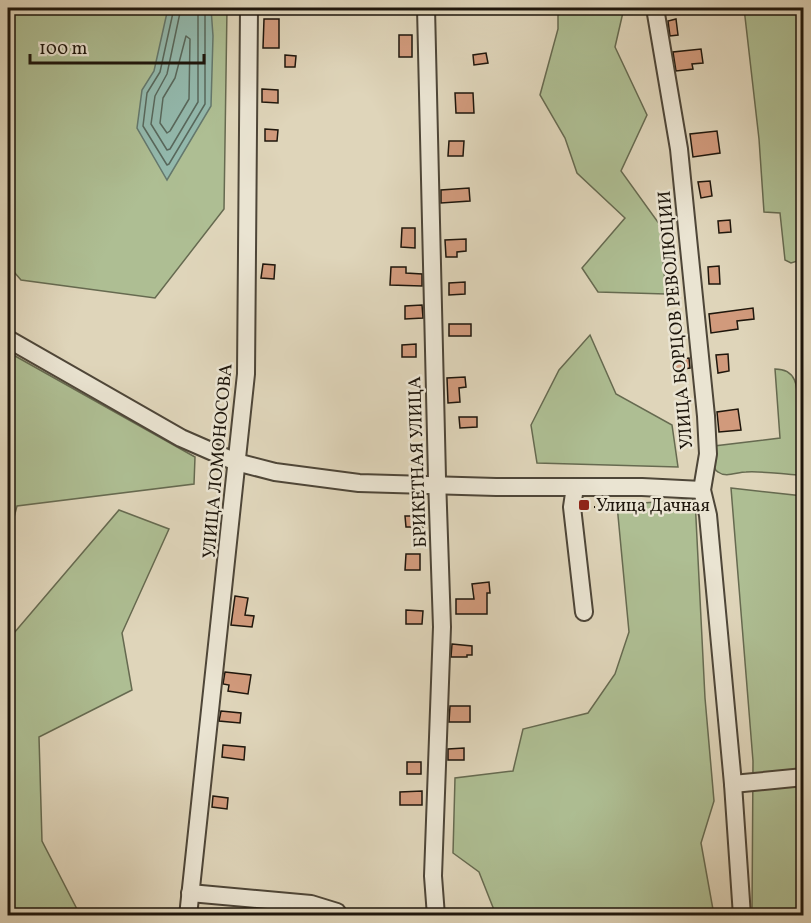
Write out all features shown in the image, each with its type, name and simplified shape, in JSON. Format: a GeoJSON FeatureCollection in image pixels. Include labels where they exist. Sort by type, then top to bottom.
{"type":"FeatureCollection","features":[{"type":"Feature","properties":{"kind":"street","name":"УЛИЦА ЛОМОНОСОВА"},"geometry":{"type":"LineString","coordinates":[[188,915],[246,374],[249,8]]}},
{"type":"Feature","properties":{"kind":"street","name":"БРИКЕТНАЯ УЛИЦА"},"geometry":{"type":"LineString","coordinates":[[426,8],[442,627],[434,876],[436,915]]}},
{"type":"Feature","properties":{"kind":"street","name":"УЛИЦА БОРЦОВ РЕВОЛЮЦИИ"},"geometry":{"type":"LineString","coordinates":[[655,8],[678,149],[706,416],[708,454],[702,490],[708,515],[733,784],[742,915]]}},
{"type":"Feature","properties":{"kind":"street"},"geometry":{"type":"LineString","coordinates":[[8,339],[181,438],[236,462],[275,472],[359,483],[702,490]]}},
{"type":"Feature","properties":{"kind":"street"},"geometry":{"type":"LineString","coordinates":[[575,487],[572,507],[584,612]]}},
{"type":"Feature","properties":{"kind":"street"},"geometry":{"type":"LineString","coordinates":[[733,784],[804,777]]}},
{"type":"Feature","properties":{"kind":"street"},"geometry":{"type":"LineString","coordinates":[[190,893],[312,904],[337,912]]}},
{"type":"Feature","properties":{"kind":"green space"},"geometry":{"type":"Polygon","coordinates":[[[8,8],[227,8],[224,209],[155,298],[21,280],[8,265],[8,8]]]}},
{"type":"Feature","properties":{"kind":"green space"},"geometry":{"type":"Polygon","coordinates":[[[558,8],[624,8],[615,47],[647,115],[621,171],[660,225],[666,294],[598,292],[582,268],[625,218],[577,173],[565,138],[540,95],[558,29],[558,8]]]}},
{"type":"Feature","properties":{"kind":"green space"},"geometry":{"type":"Polygon","coordinates":[[[744,8],[803,8],[804,259],[791,263],[785,260],[780,213],[764,212],[759,139],[744,8]]]}},
{"type":"Feature","properties":{"kind":"green space"},"geometry":{"type":"Polygon","coordinates":[[[590,335],[616,394],[672,425],[678,467],[537,463],[531,425],[559,370],[590,335]]]}},
{"type":"Feature","properties":{"kind":"green space"},"geometry":{"type":"Polygon","coordinates":[[[8,352],[195,457],[194,484],[17,506],[8,540],[8,352]]]}},
{"type":"Feature","properties":{"kind":"green space"},"geometry":{"type":"Polygon","coordinates":[[[775,369],[784,370],[790,374],[796,386],[799,417],[804,436],[803,474],[743,472],[721,474],[713,464],[714,446],[780,438],[775,369]]]}},
{"type":"Feature","properties":{"kind":"green space"},"geometry":{"type":"Polygon","coordinates":[[[731,488],[803,496],[803,915],[752,915],[753,761],[731,488]]]}},
{"type":"Feature","properties":{"kind":"green space"},"geometry":{"type":"Polygon","coordinates":[[[695,499],[705,698],[714,801],[701,843],[714,915],[496,915],[479,872],[453,853],[455,778],[513,771],[523,729],[588,713],[615,674],[629,632],[617,505],[695,499]]]}},
{"type":"Feature","properties":{"kind":"green space"},"geometry":{"type":"Polygon","coordinates":[[[119,510],[169,529],[122,633],[132,690],[39,737],[42,841],[80,915],[8,915],[8,640],[119,510]]]}},
{"type":"Feature","properties":{"kind":"water"},"geometry":{"type":"Polygon","coordinates":[[[168,8],[211,8],[213,36],[211,106],[167,180],[137,128],[142,90],[154,71],[168,8]]]}},
{"type":"Feature","properties":{"kind":"building"},"geometry":{"type":"Polygon","coordinates":[[[264,19],[279,19],[279,48],[263,48],[264,19]]]}},
{"type":"Feature","properties":{"kind":"building"},"geometry":{"type":"Polygon","coordinates":[[[676,19],[678,35],[670,36],[668,21],[676,19]]]}},
{"type":"Feature","properties":{"kind":"building"},"geometry":{"type":"Polygon","coordinates":[[[399,35],[412,35],[412,57],[399,57],[399,35]]]}},
{"type":"Feature","properties":{"kind":"building"},"geometry":{"type":"Polygon","coordinates":[[[701,49],[703,63],[692,64],[693,69],[676,71],[673,52],[701,49]]]}},
{"type":"Feature","properties":{"kind":"building"},"geometry":{"type":"Polygon","coordinates":[[[486,53],[488,63],[474,65],[473,55],[486,53]]]}},
{"type":"Feature","properties":{"kind":"building"},"geometry":{"type":"Polygon","coordinates":[[[285,55],[296,56],[295,67],[285,67],[285,55]]]}},
{"type":"Feature","properties":{"kind":"building"},"geometry":{"type":"Polygon","coordinates":[[[262,89],[278,90],[278,103],[262,102],[262,89]]]}},
{"type":"Feature","properties":{"kind":"building"},"geometry":{"type":"Polygon","coordinates":[[[455,93],[473,93],[474,113],[456,113],[455,93]]]}},
{"type":"Feature","properties":{"kind":"building"},"geometry":{"type":"Polygon","coordinates":[[[265,129],[278,130],[277,141],[265,141],[265,129]]]}},
{"type":"Feature","properties":{"kind":"building"},"geometry":{"type":"Polygon","coordinates":[[[717,131],[720,153],[693,157],[690,134],[717,131]]]}},
{"type":"Feature","properties":{"kind":"building"},"geometry":{"type":"Polygon","coordinates":[[[449,141],[464,141],[463,156],[448,156],[449,141]]]}},
{"type":"Feature","properties":{"kind":"building"},"geometry":{"type":"Polygon","coordinates":[[[710,181],[712,196],[701,198],[698,182],[710,181]]]}},
{"type":"Feature","properties":{"kind":"building"},"geometry":{"type":"Polygon","coordinates":[[[469,188],[470,201],[441,203],[441,190],[469,188]]]}},
{"type":"Feature","properties":{"kind":"building"},"geometry":{"type":"Polygon","coordinates":[[[730,220],[731,232],[719,233],[718,221],[730,220]]]}},
{"type":"Feature","properties":{"kind":"building"},"geometry":{"type":"Polygon","coordinates":[[[402,228],[415,228],[415,248],[401,247],[402,228]]]}},
{"type":"Feature","properties":{"kind":"building"},"geometry":{"type":"Polygon","coordinates":[[[466,239],[466,251],[457,252],[457,257],[446,257],[445,240],[466,239]]]}},
{"type":"Feature","properties":{"kind":"building"},"geometry":{"type":"Polygon","coordinates":[[[263,264],[275,265],[274,279],[261,278],[263,264]]]}},
{"type":"Feature","properties":{"kind":"building"},"geometry":{"type":"Polygon","coordinates":[[[719,266],[720,284],[709,284],[708,267],[719,266]]]}},
{"type":"Feature","properties":{"kind":"building"},"geometry":{"type":"Polygon","coordinates":[[[391,267],[406,267],[406,273],[422,274],[422,286],[390,285],[391,267]]]}},
{"type":"Feature","properties":{"kind":"building"},"geometry":{"type":"Polygon","coordinates":[[[465,282],[465,294],[449,295],[449,283],[465,282]]]}},
{"type":"Feature","properties":{"kind":"building"},"geometry":{"type":"Polygon","coordinates":[[[422,305],[423,318],[405,319],[405,306],[422,305]]]}},
{"type":"Feature","properties":{"kind":"building"},"geometry":{"type":"Polygon","coordinates":[[[753,308],[754,319],[737,321],[738,329],[711,333],[709,314],[753,308]]]}},
{"type":"Feature","properties":{"kind":"building"},"geometry":{"type":"Polygon","coordinates":[[[449,324],[471,324],[471,336],[449,336],[449,324]]]}},
{"type":"Feature","properties":{"kind":"building"},"geometry":{"type":"Polygon","coordinates":[[[416,344],[416,357],[402,357],[402,345],[416,344]]]}},
{"type":"Feature","properties":{"kind":"building"},"geometry":{"type":"Polygon","coordinates":[[[728,354],[729,371],[718,373],[716,355],[728,354]]]}},
{"type":"Feature","properties":{"kind":"building"},"geometry":{"type":"Polygon","coordinates":[[[689,358],[690,368],[675,370],[674,360],[689,358]]]}},
{"type":"Feature","properties":{"kind":"building"},"geometry":{"type":"Polygon","coordinates":[[[465,377],[466,387],[459,388],[460,402],[448,403],[447,378],[465,377]]]}},
{"type":"Feature","properties":{"kind":"building"},"geometry":{"type":"Polygon","coordinates":[[[738,409],[741,430],[719,432],[717,412],[738,409]]]}},
{"type":"Feature","properties":{"kind":"building"},"geometry":{"type":"Polygon","coordinates":[[[459,417],[477,417],[477,427],[460,428],[459,417]]]}},
{"type":"Feature","properties":{"kind":"building"},"geometry":{"type":"Polygon","coordinates":[[[405,516],[422,516],[423,527],[406,527],[405,516]]]}},
{"type":"Feature","properties":{"kind":"building"},"geometry":{"type":"Polygon","coordinates":[[[406,554],[420,554],[420,570],[405,570],[406,554]]]}},
{"type":"Feature","properties":{"kind":"building"},"geometry":{"type":"Polygon","coordinates":[[[489,582],[487,614],[456,614],[456,599],[474,599],[472,584],[489,582]]]}},
{"type":"Feature","properties":{"kind":"building"},"geometry":{"type":"Polygon","coordinates":[[[235,596],[248,598],[245,615],[254,616],[252,627],[231,625],[235,596]]]}},
{"type":"Feature","properties":{"kind":"building"},"geometry":{"type":"Polygon","coordinates":[[[406,610],[423,611],[422,624],[406,624],[406,610]]]}},
{"type":"Feature","properties":{"kind":"building"},"geometry":{"type":"Polygon","coordinates":[[[452,644],[472,646],[472,655],[451,657],[452,644]]]}},
{"type":"Feature","properties":{"kind":"building"},"geometry":{"type":"Polygon","coordinates":[[[225,672],[251,675],[248,694],[228,691],[229,685],[223,684],[225,672]]]}},
{"type":"Feature","properties":{"kind":"building"},"geometry":{"type":"Polygon","coordinates":[[[450,706],[470,706],[470,722],[449,722],[450,706]]]}},
{"type":"Feature","properties":{"kind":"building"},"geometry":{"type":"Polygon","coordinates":[[[221,711],[241,713],[240,723],[219,721],[221,711]]]}},
{"type":"Feature","properties":{"kind":"building"},"geometry":{"type":"Polygon","coordinates":[[[223,745],[245,747],[244,760],[222,757],[223,745]]]}},
{"type":"Feature","properties":{"kind":"building"},"geometry":{"type":"Polygon","coordinates":[[[464,748],[464,760],[448,760],[448,749],[464,748]]]}},
{"type":"Feature","properties":{"kind":"building"},"geometry":{"type":"Polygon","coordinates":[[[407,762],[421,762],[421,774],[407,774],[407,762]]]}},
{"type":"Feature","properties":{"kind":"building"},"geometry":{"type":"Polygon","coordinates":[[[422,791],[422,805],[400,805],[400,792],[422,791]]]}},
{"type":"Feature","properties":{"kind":"building"},"geometry":{"type":"Polygon","coordinates":[[[213,796],[228,798],[227,809],[212,807],[213,796]]]}},
{"type":"Feature","properties":{"kind":"place","name":"Улица Дачная"},"geometry":{"type":"Point","coordinates":[584,505]}}]}
